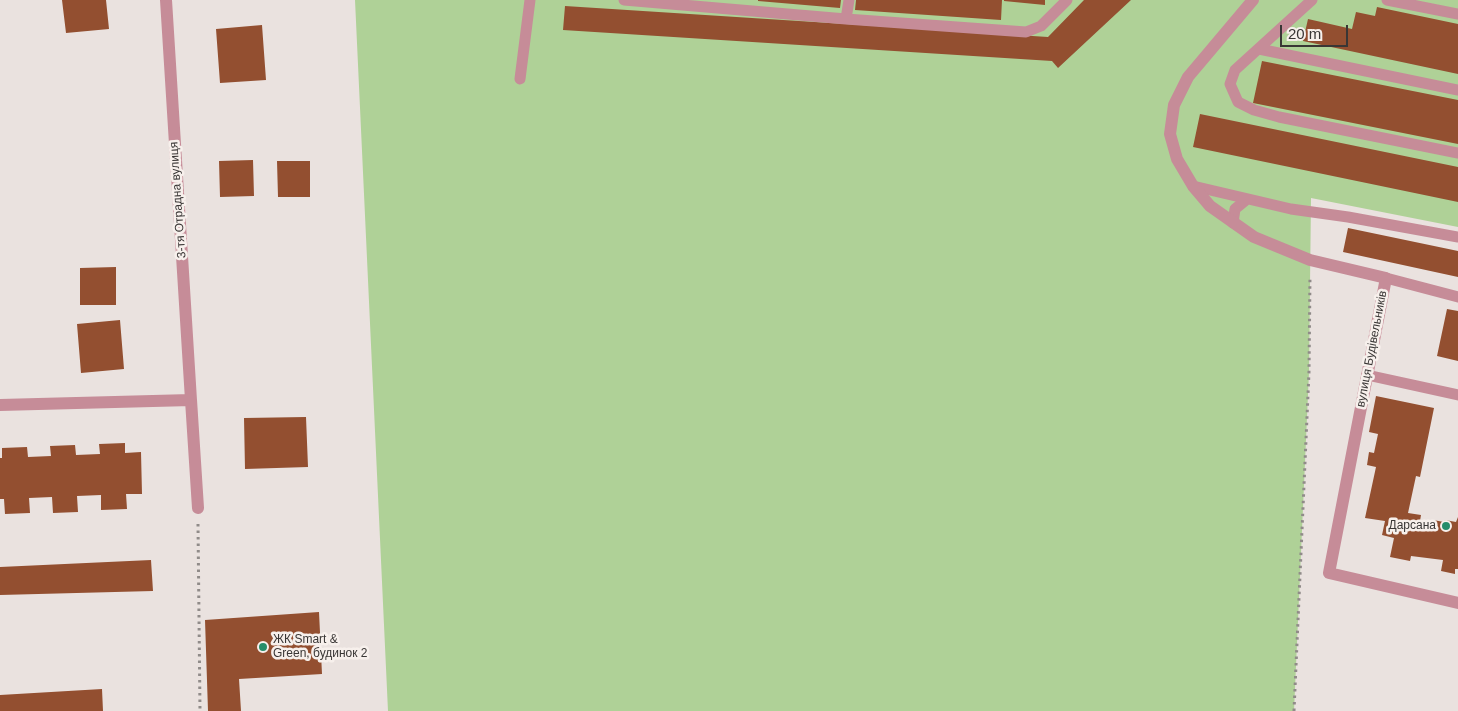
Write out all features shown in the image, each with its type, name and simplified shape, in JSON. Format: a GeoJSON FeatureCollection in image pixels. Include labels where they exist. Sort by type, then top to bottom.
{"type":"FeatureCollection","features":[{"type":"Feature","properties":{"kind":"street","name":"3-тя Отрадна вулиця"},"geometry":{"type":"LineString","coordinates":[[166,0],[198,508]]}},
{"type":"Feature","properties":{"kind":"street","name":"вулиця Будівельників"},"geometry":{"type":"LineString","coordinates":[[1253,0],[1188,77],[1174,105],[1170,134],[1176,159],[1193,186],[1210,206],[1254,237],[1310,260],[1386,278],[1329,573],[1458,603]]}},
{"type":"Feature","properties":{"kind":"street"},"geometry":{"type":"LineString","coordinates":[[0,405],[191,400]]}},
{"type":"Feature","properties":{"kind":"lane"},"geometry":{"type":"LineString","coordinates":[[520,79],[530,0]]}},
{"type":"Feature","properties":{"kind":"lane"},"geometry":{"type":"LineString","coordinates":[[624,0],[1026,32],[1041,26],[1067,0]]}},
{"type":"Feature","properties":{"kind":"lane"},"geometry":{"type":"LineString","coordinates":[[846,19],[849,0]]}},
{"type":"Feature","properties":{"kind":"lane"},"geometry":{"type":"LineString","coordinates":[[1312,0],[1235,70],[1230,84],[1238,102],[1254,110],[1279,117],[1458,153]]}},
{"type":"Feature","properties":{"kind":"lane"},"geometry":{"type":"LineString","coordinates":[[1388,0],[1458,14]]}},
{"type":"Feature","properties":{"kind":"lane"},"geometry":{"type":"LineString","coordinates":[[1259,49],[1458,90]]}},
{"type":"Feature","properties":{"kind":"lane"},"geometry":{"type":"LineString","coordinates":[[1193,186],[1290,209],[1348,216],[1458,237]]}},
{"type":"Feature","properties":{"kind":"lane"},"geometry":{"type":"LineString","coordinates":[[1233,223],[1235,209],[1246,200]]}},
{"type":"Feature","properties":{"kind":"lane"},"geometry":{"type":"LineString","coordinates":[[1386,278],[1458,297]]}},
{"type":"Feature","properties":{"kind":"lane"},"geometry":{"type":"LineString","coordinates":[[1367,375],[1458,395]]}},
{"type":"Feature","properties":{"kind":"path"},"geometry":{"type":"LineString","coordinates":[[1294,711],[1309,372],[1310,260]]}},
{"type":"Feature","properties":{"kind":"path"},"geometry":{"type":"LineString","coordinates":[[198,508],[200,711]]}},
{"type":"Feature","properties":{"kind":"green space"},"geometry":{"type":"Polygon","coordinates":[[[355,0],[1458,0],[1458,227],[1311,198],[1309,372],[1294,711],[388,711],[355,0]]]}},
{"type":"Feature","properties":{"kind":"building"},"geometry":{"type":"Polygon","coordinates":[[[62,0],[106,0],[109,29],[66,33],[62,0]]]}},
{"type":"Feature","properties":{"kind":"building"},"geometry":{"type":"Polygon","coordinates":[[[758,0],[841,0],[840,8],[758,0]]]}},
{"type":"Feature","properties":{"kind":"building"},"geometry":{"type":"Polygon","coordinates":[[[856,0],[1002,0],[1001,20],[855,10],[856,0]]]}},
{"type":"Feature","properties":{"kind":"building"},"geometry":{"type":"Polygon","coordinates":[[[1045,0],[1045,5],[1004,1],[1045,0]]]}},
{"type":"Feature","properties":{"kind":"building"},"geometry":{"type":"Polygon","coordinates":[[[1084,0],[1131,0],[1058,68],[1052,61],[563,30],[565,6],[1048,37],[1084,0]]]}},
{"type":"Feature","properties":{"kind":"building"},"geometry":{"type":"Polygon","coordinates":[[[1377,7],[1458,24],[1458,74],[1303,41],[1308,19],[1352,29],[1356,12],[1375,16],[1377,7]]]}},
{"type":"Feature","properties":{"kind":"building"},"geometry":{"type":"Polygon","coordinates":[[[262,25],[266,80],[220,83],[216,29],[262,25]]]}},
{"type":"Feature","properties":{"kind":"building"},"geometry":{"type":"Polygon","coordinates":[[[1262,61],[1458,100],[1458,144],[1253,103],[1262,61]]]}},
{"type":"Feature","properties":{"kind":"building"},"geometry":{"type":"Polygon","coordinates":[[[1200,114],[1458,167],[1458,202],[1193,147],[1200,114]]]}},
{"type":"Feature","properties":{"kind":"building"},"geometry":{"type":"Polygon","coordinates":[[[253,160],[254,196],[220,197],[219,161],[253,160]]]}},
{"type":"Feature","properties":{"kind":"building"},"geometry":{"type":"Polygon","coordinates":[[[277,161],[310,161],[310,197],[278,197],[277,161]]]}},
{"type":"Feature","properties":{"kind":"building"},"geometry":{"type":"Polygon","coordinates":[[[1348,228],[1458,251],[1458,277],[1343,252],[1348,228]]]}},
{"type":"Feature","properties":{"kind":"building"},"geometry":{"type":"Polygon","coordinates":[[[116,267],[116,305],[80,305],[80,268],[116,267]]]}},
{"type":"Feature","properties":{"kind":"building"},"geometry":{"type":"Polygon","coordinates":[[[1447,309],[1458,311],[1458,361],[1437,356],[1447,309]]]}},
{"type":"Feature","properties":{"kind":"building"},"geometry":{"type":"Polygon","coordinates":[[[120,320],[124,369],[81,373],[77,324],[120,320]]]}},
{"type":"Feature","properties":{"kind":"building"},"geometry":{"type":"Polygon","coordinates":[[[1376,396],[1434,408],[1420,477],[1416,476],[1408,513],[1421,515],[1420,521],[1433,523],[1433,520],[1456,522],[1458,517],[1458,569],[1455,569],[1455,574],[1441,571],[1443,560],[1411,556],[1410,561],[1390,557],[1394,538],[1382,535],[1385,521],[1365,518],[1376,467],[1367,465],[1369,452],[1374,453],[1378,434],[1369,432],[1376,396]]]}},
{"type":"Feature","properties":{"kind":"building"},"geometry":{"type":"Polygon","coordinates":[[[306,417],[308,467],[245,469],[244,418],[306,417]]]}},
{"type":"Feature","properties":{"kind":"building"},"geometry":{"type":"Polygon","coordinates":[[[125,443],[125,453],[141,452],[142,494],[126,494],[127,509],[101,510],[101,495],[77,496],[78,512],[53,513],[52,497],[29,498],[30,513],[5,514],[4,499],[0,499],[0,458],[2,458],[2,448],[27,447],[28,457],[51,456],[50,446],[75,445],[76,455],[100,454],[99,444],[125,443]]]}},
{"type":"Feature","properties":{"kind":"building"},"geometry":{"type":"Polygon","coordinates":[[[151,560],[153,591],[0,595],[0,567],[151,560]]]}},
{"type":"Feature","properties":{"kind":"building","name":"ЖК Smart & Green, будинок 2"},"geometry":{"type":"Polygon","coordinates":[[[319,612],[322,674],[239,679],[241,711],[208,711],[205,620],[319,612]]]}},
{"type":"Feature","properties":{"kind":"building"},"geometry":{"type":"Polygon","coordinates":[[[102,689],[103,711],[0,711],[0,695],[102,689]]]}},
{"type":"Feature","properties":{"kind":"place","name":"Дарсана"},"geometry":{"type":"Point","coordinates":[1446,526]}},
{"type":"Feature","properties":{"kind":"place","name":"ЖК Smart & Green, будинок 2"},"geometry":{"type":"Point","coordinates":[263,647]}}]}
